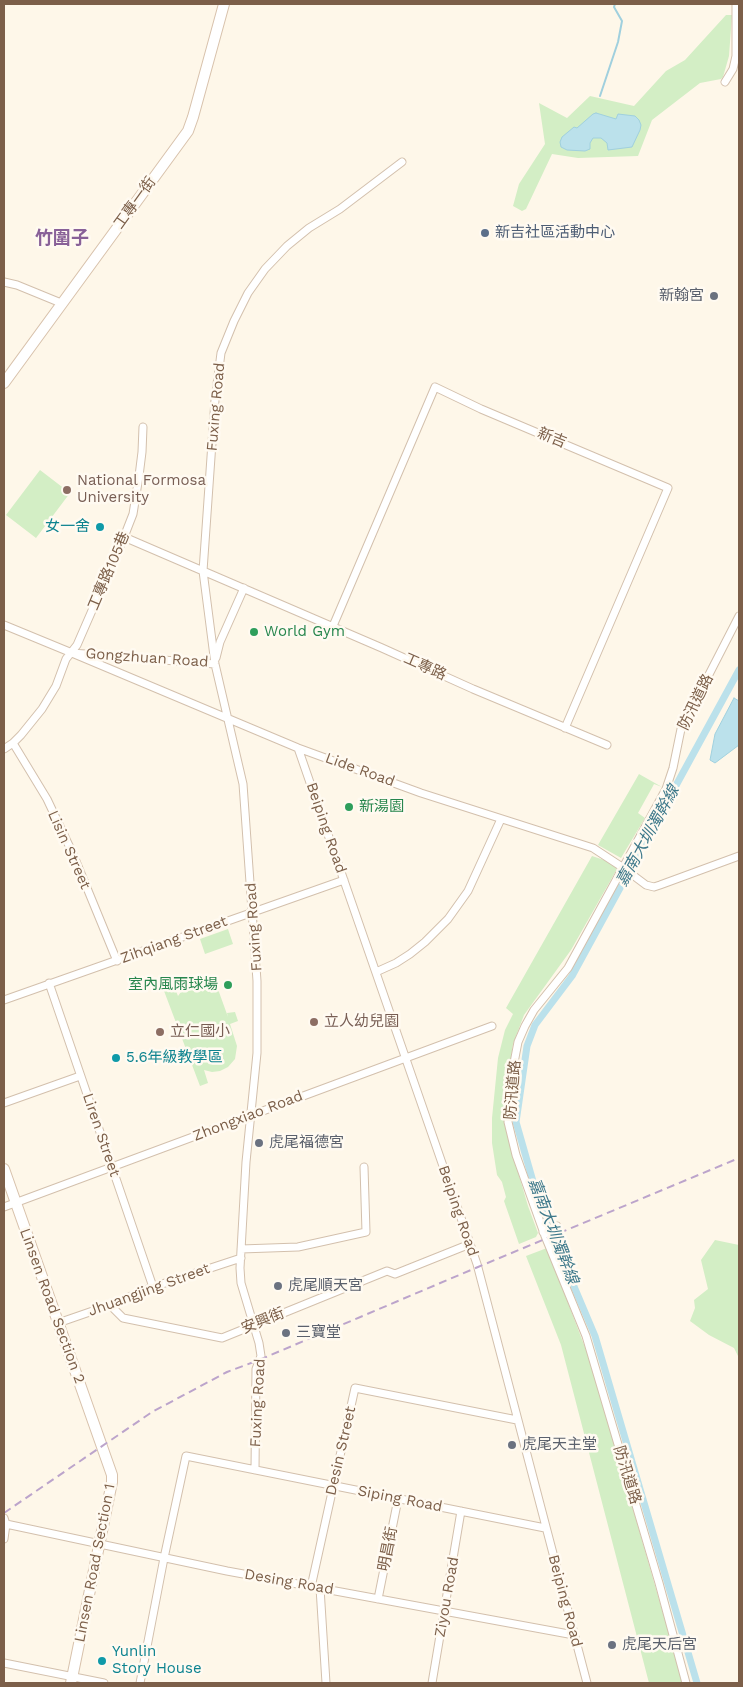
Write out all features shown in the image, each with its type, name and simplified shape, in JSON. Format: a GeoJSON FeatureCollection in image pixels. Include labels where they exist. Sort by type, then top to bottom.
{"type":"FeatureCollection","features":[{"type":"Feature","properties":{"kind":"main road","name":"工專一街"},"geometry":{"type":"LineString","coordinates":[[4,382],[188,131],[224,4]]}},
{"type":"Feature","properties":{"kind":"main road","name":"Linsen Road Section 2"},"geometry":{"type":"LineString","coordinates":[[4,1169],[102,1443]]}},
{"type":"Feature","properties":{"kind":"main road","name":"Linsen Road Section 1"},"geometry":{"type":"LineString","coordinates":[[72,1680],[112,1482],[112,1475],[102,1443]]}},
{"type":"Feature","properties":{"kind":"street"},"geometry":{"type":"LineString","coordinates":[[725,82],[733,69],[736,56],[736,4]]}},
{"type":"Feature","properties":{"kind":"street","name":"Fuxing Road"},"geometry":{"type":"LineString","coordinates":[[140,1683],[186,1456],[255,1470],[256,1369],[261,1356],[242,1283],[240,1268],[246,1162],[257,1044],[257,981],[243,784],[215,664],[204,571],[215,400],[221,353],[248,293],[265,269],[287,246],[322,218],[340,209],[402,162]]}},
{"type":"Feature","properties":{"kind":"street"},"geometry":{"type":"LineString","coordinates":[[4,282],[17,285],[62,304]]}},
{"type":"Feature","properties":{"kind":"street","name":"新吉"},"geometry":{"type":"LineString","coordinates":[[333,626],[435,387],[668,488],[565,728]]}},
{"type":"Feature","properties":{"kind":"street","name":"工專路105巷"},"geometry":{"type":"LineString","coordinates":[[4,749],[13,743],[42,708],[56,686],[66,659],[77,645],[124,537],[133,514],[142,452],[142,427]]}},
{"type":"Feature","properties":{"kind":"street","name":"工專路"},"geometry":{"type":"LineString","coordinates":[[124,537],[607,745]]}},
{"type":"Feature","properties":{"kind":"street","name":"Gongzhuan Road"},"geometry":{"type":"LineString","coordinates":[[4,625],[72,653],[215,664],[220,642],[244,588]]}},
{"type":"Feature","properties":{"kind":"street","name":"防汛道路"},"geometry":{"type":"LineString","coordinates":[[686,1683],[659,1583],[586,1336],[543,1232],[516,1155],[508,1122],[513,1068],[518,1042],[534,1010],[568,968],[666,789],[673,768],[681,728],[739,616]]}},
{"type":"Feature","properties":{"kind":"street","name":"Lide Road"},"geometry":{"type":"LineString","coordinates":[[72,653],[298,748],[421,792],[593,848],[646,885],[654,887],[739,856]]}},
{"type":"Feature","properties":{"kind":"street","name":"Lisin Street"},"geometry":{"type":"LineString","coordinates":[[13,743],[47,799],[73,854],[116,961]]}},
{"type":"Feature","properties":{"kind":"street","name":"Beiping Road"},"geometry":{"type":"LineString","coordinates":[[298,748],[477,1264],[586,1683]]}},
{"type":"Feature","properties":{"kind":"street"},"geometry":{"type":"LineString","coordinates":[[376,972],[410,954],[448,919],[468,891],[501,819]]}},
{"type":"Feature","properties":{"kind":"street","name":"Zihqiang Street"},"geometry":{"type":"LineString","coordinates":[[4,1000],[344,880]]}},
{"type":"Feature","properties":{"kind":"street","name":"Liren Street"},"geometry":{"type":"LineString","coordinates":[[49,984],[153,1287]]}},
{"type":"Feature","properties":{"kind":"street","name":"Zhongxiao Road"},"geometry":{"type":"LineString","coordinates":[[4,1207],[492,1026]]}},
{"type":"Feature","properties":{"kind":"street"},"geometry":{"type":"LineString","coordinates":[[4,1103],[80,1076]]}},
{"type":"Feature","properties":{"kind":"street"},"geometry":{"type":"LineString","coordinates":[[241,1249],[298,1246],[366,1232],[364,1167]]}},
{"type":"Feature","properties":{"kind":"street"},"geometry":{"type":"LineString","coordinates":[[543,1232],[557,1226]]}},
{"type":"Feature","properties":{"kind":"street","name":"安興街"},"geometry":{"type":"LineString","coordinates":[[110,1305],[123,1318],[222,1338],[387,1271],[395,1274],[470,1244]]}},
{"type":"Feature","properties":{"kind":"street","name":"Jhuangjing Street"},"geometry":{"type":"LineString","coordinates":[[58,1323],[110,1305],[153,1287],[241,1258]]}},
{"type":"Feature","properties":{"kind":"street","name":"Desin Street"},"geometry":{"type":"LineString","coordinates":[[311,1587],[355,1388],[518,1420]]}},
{"type":"Feature","properties":{"kind":"street","name":"Siping Road"},"geometry":{"type":"LineString","coordinates":[[255,1470],[545,1528]]}},
{"type":"Feature","properties":{"kind":"street","name":"明昌街"},"geometry":{"type":"LineString","coordinates":[[378,1599],[398,1499]]}},
{"type":"Feature","properties":{"kind":"street","name":"Ziyou Road"},"geometry":{"type":"LineString","coordinates":[[432,1683],[462,1511]]}},
{"type":"Feature","properties":{"kind":"street"},"geometry":{"type":"LineString","coordinates":[[4,1539],[5,1521]]}},
{"type":"Feature","properties":{"kind":"street","name":"Desing Road"},"geometry":{"type":"LineString","coordinates":[[5,1521],[164,1558],[574,1635]]}},
{"type":"Feature","properties":{"kind":"street"},"geometry":{"type":"LineString","coordinates":[[320,1588],[326,1683]]}},
{"type":"Feature","properties":{"kind":"street"},"geometry":{"type":"LineString","coordinates":[[4,1663],[72,1680],[104,1683]]}},
{"type":"Feature","properties":{"kind":"green space"},"geometry":{"type":"Polygon","coordinates":[[[726,15],[732,15],[729,56],[723,77],[700,83],[652,120],[638,156],[578,158],[552,154],[526,209],[522,211],[513,206],[519,184],[545,144],[539,103],[567,118],[590,96],[634,106],[666,71],[685,60],[726,15]]]}},
{"type":"Feature","properties":{"kind":"green space"},"geometry":{"type":"Polygon","coordinates":[[[40,470],[70,493],[36,538],[6,515],[40,470]]]}},
{"type":"Feature","properties":{"kind":"green space"},"geometry":{"type":"Polygon","coordinates":[[[639,774],[662,787],[654,784],[638,813],[645,818],[621,858],[598,845],[639,774]]]}},
{"type":"Feature","properties":{"kind":"green space"},"geometry":{"type":"Polygon","coordinates":[[[592,856],[604,860],[617,869],[571,950],[524,1015],[513,1044],[505,1103],[506,1131],[538,1233],[536,1237],[519,1244],[504,1201],[506,1197],[502,1182],[497,1175],[492,1143],[492,1118],[498,1058],[505,1030],[513,1014],[506,1008],[592,856]]]}},
{"type":"Feature","properties":{"kind":"green space"},"geometry":{"type":"Polygon","coordinates":[[[228,929],[233,944],[205,954],[200,939],[228,929]]]}},
{"type":"Feature","properties":{"kind":"green space"},"geometry":{"type":"Polygon","coordinates":[[[171,979],[178,996],[186,985],[195,982],[214,986],[219,992],[228,1017],[227,1013],[235,1012],[238,1021],[230,1024],[237,1046],[235,1059],[228,1067],[220,1071],[204,1070],[208,1083],[200,1086],[161,983],[171,979]]]}},
{"type":"Feature","properties":{"kind":"green space"},"geometry":{"type":"Polygon","coordinates":[[[715,1240],[739,1245],[739,1358],[734,1348],[709,1335],[690,1321],[695,1308],[694,1300],[708,1289],[701,1260],[715,1240]]]}},
{"type":"Feature","properties":{"kind":"green space"},"geometry":{"type":"Polygon","coordinates":[[[547,1248],[591,1363],[683,1683],[649,1683],[561,1345],[526,1256],[547,1248]]]}},
{"type":"Feature","properties":{"kind":"water"},"geometry":{"type":"Polygon","coordinates":[[[596,113],[616,119],[618,114],[635,116],[641,125],[632,147],[608,150],[607,143],[601,138],[593,138],[590,143],[590,149],[585,151],[567,150],[561,147],[562,137],[596,113]]]}},
{"type":"Feature","properties":{"kind":"water"},"geometry":{"type":"Polygon","coordinates":[[[734,698],[739,701],[739,745],[715,763],[710,760],[715,734],[734,698]]]}},
{"type":"Feature","properties":{"kind":"waterway"},"geometry":{"type":"LineString","coordinates":[[600,96],[618,42],[622,21],[614,7],[615,4]]}},
{"type":"Feature","properties":{"kind":"waterway","name":"嘉南大圳濁幹線"},"geometry":{"type":"LineString","coordinates":[[697,1683],[595,1336],[540,1206],[516,1122],[527,1046],[535,1025],[572,976],[739,670]]}},
{"type":"Feature","properties":{"kind":"railway"},"geometry":{"type":"LineString","coordinates":[[4,1513],[152,1412],[227,1372],[739,1158]]}},
{"type":"Feature","properties":{"kind":"place","name":"新吉社區活動中心"},"geometry":{"type":"Point","coordinates":[485,233]}},
{"type":"Feature","properties":{"kind":"place","name":"新翰宮"},"geometry":{"type":"Point","coordinates":[714,296]}},
{"type":"Feature","properties":{"kind":"place","name":"National Formosa University"},"geometry":{"type":"Point","coordinates":[67,490]}},
{"type":"Feature","properties":{"kind":"place","name":"女一舍"},"geometry":{"type":"Point","coordinates":[100,527]}},
{"type":"Feature","properties":{"kind":"place","name":"World Gym"},"geometry":{"type":"Point","coordinates":[254,632]}},
{"type":"Feature","properties":{"kind":"place","name":"新湯園"},"geometry":{"type":"Point","coordinates":[349,807]}},
{"type":"Feature","properties":{"kind":"place","name":"室內風雨球場"},"geometry":{"type":"Point","coordinates":[228,985]}},
{"type":"Feature","properties":{"kind":"place","name":"立人幼兒園"},"geometry":{"type":"Point","coordinates":[314,1022]}},
{"type":"Feature","properties":{"kind":"place","name":"立仁國小"},"geometry":{"type":"Point","coordinates":[160,1032]}},
{"type":"Feature","properties":{"kind":"place","name":"5.6年級教學區"},"geometry":{"type":"Point","coordinates":[116,1058]}},
{"type":"Feature","properties":{"kind":"place","name":"虎尾福德宮"},"geometry":{"type":"Point","coordinates":[259,1143]}},
{"type":"Feature","properties":{"kind":"place","name":"虎尾順天宮"},"geometry":{"type":"Point","coordinates":[278,1286]}},
{"type":"Feature","properties":{"kind":"place","name":"三寶堂"},"geometry":{"type":"Point","coordinates":[286,1333]}},
{"type":"Feature","properties":{"kind":"place","name":"虎尾天主堂"},"geometry":{"type":"Point","coordinates":[512,1445]}},
{"type":"Feature","properties":{"kind":"place","name":"虎尾天后宮"},"geometry":{"type":"Point","coordinates":[612,1645]}},
{"type":"Feature","properties":{"kind":"place","name":"Yunlin Story House"},"geometry":{"type":"Point","coordinates":[102,1661]}},
{"type":"Feature","properties":{"kind":"district","name":"竹圍子"},"geometry":{"type":"Point","coordinates":[62,239]}}]}
